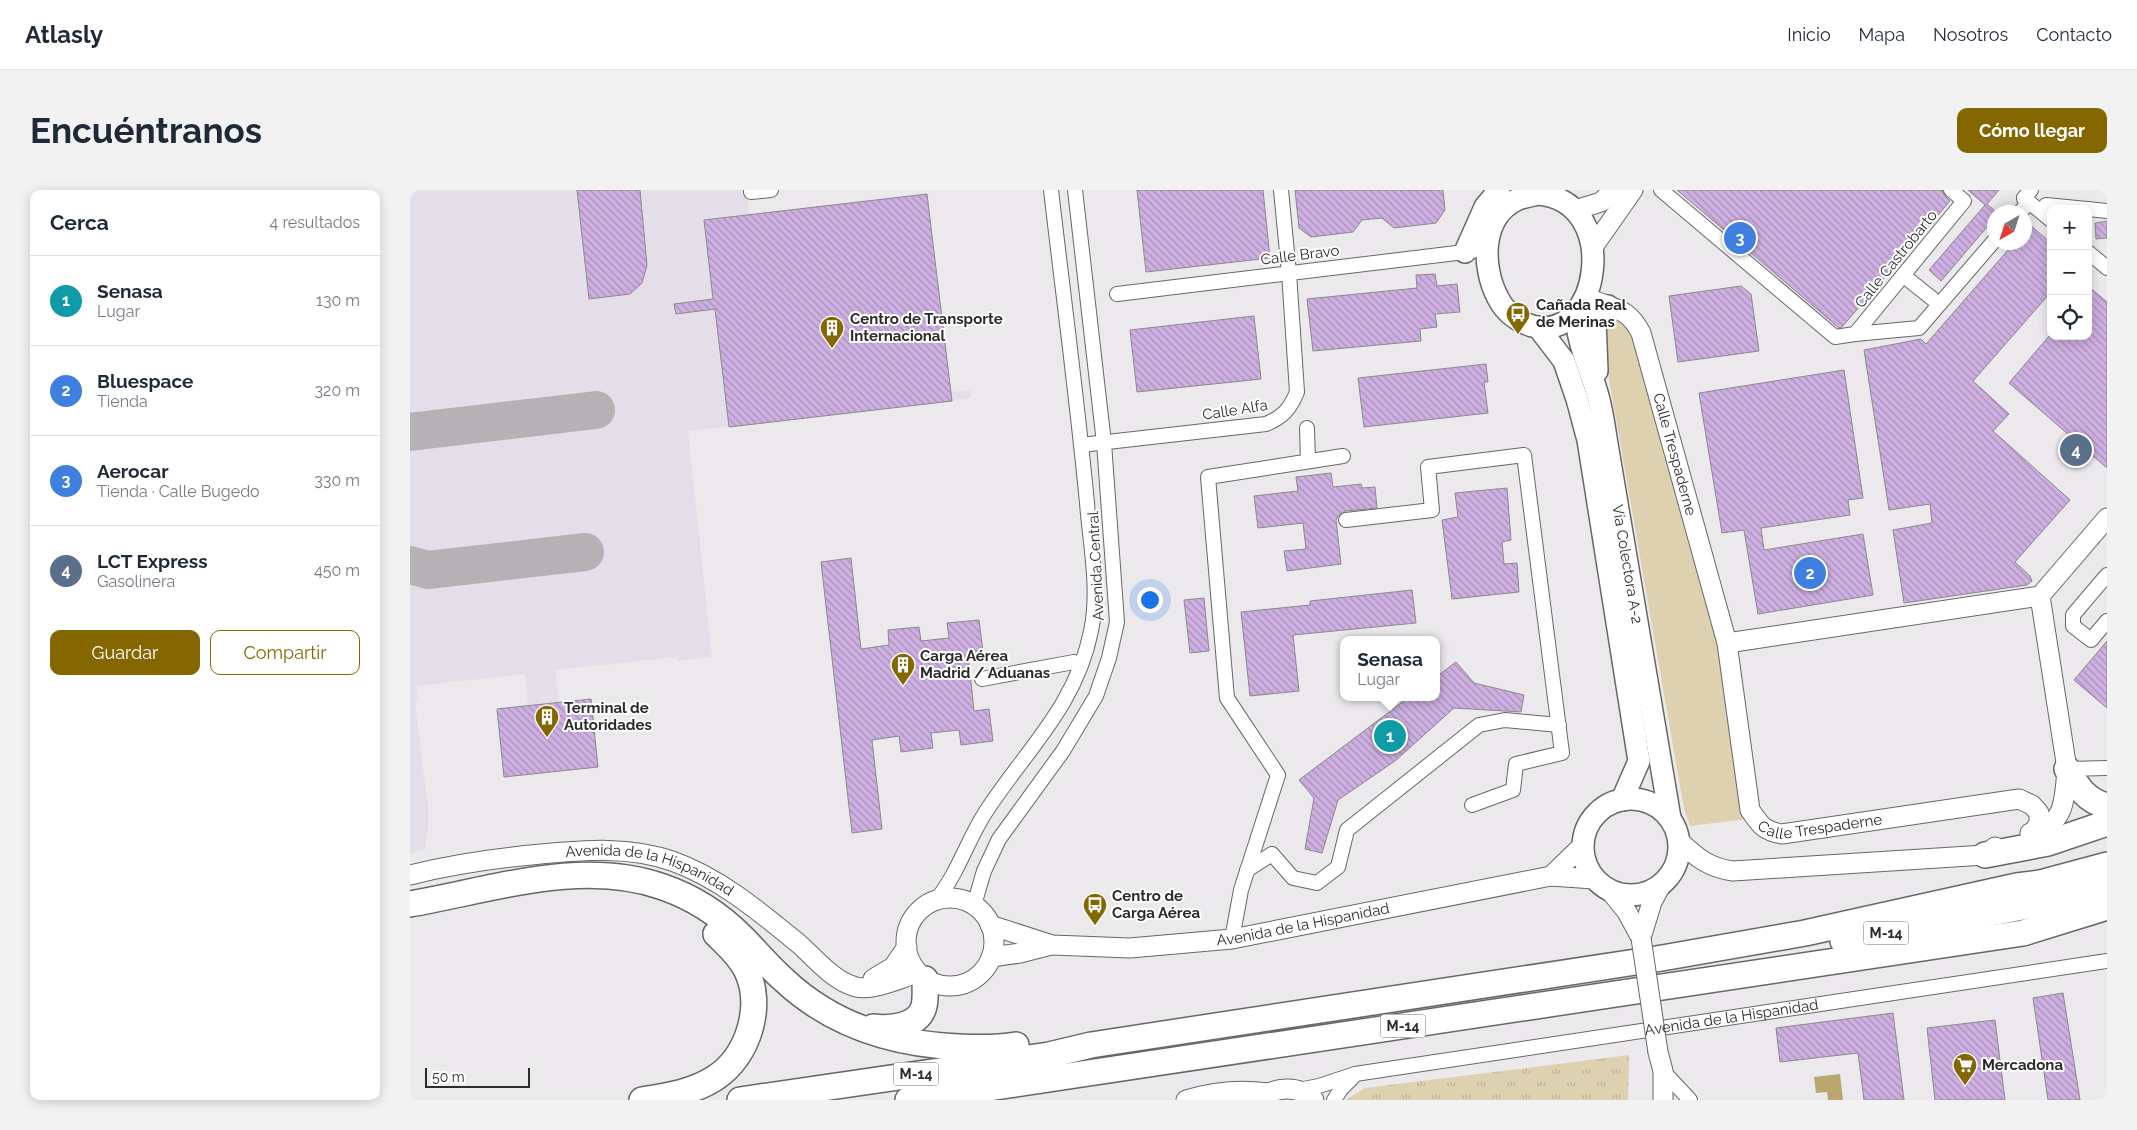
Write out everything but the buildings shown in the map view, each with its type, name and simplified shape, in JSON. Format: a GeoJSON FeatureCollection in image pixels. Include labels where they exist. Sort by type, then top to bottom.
{"type":"FeatureCollection","features":[{"type":"Feature","properties":{"kind":"highway"},"geometry":{"type":"LineString","coordinates":[[2067,769],[2078,788],[2086,796],[2094,802],[2107,806]]}},
{"type":"Feature","properties":{"kind":"highway"},"geometry":{"type":"LineString","coordinates":[[1985,855],[2048,843],[2101,827]]}},
{"type":"Feature","properties":{"kind":"highway"},"geometry":{"type":"LineString","coordinates":[[2017,886],[2037,873],[2107,852]]}},
{"type":"Feature","properties":{"kind":"highway"},"geometry":{"type":"LineString","coordinates":[[1662,958],[1806,933],[2017,886],[2040,883],[2107,864]]}},
{"type":"Feature","properties":{"kind":"highway"},"geometry":{"type":"LineString","coordinates":[[410,904],[524,882],[569,876],[612,877],[662,886],[684,896],[724,921],[784,980],[814,1005],[848,1024],[890,1039],[942,1046],[1007,1047],[1039,1042],[1091,1045]]}},
{"type":"Feature","properties":{"kind":"highway","name":"M-14"},"geometry":{"type":"LineString","coordinates":[[740,1100],[1049,1055],[1091,1045],[1515,982],[1662,958],[1845,941],[2038,904],[2107,885]]}},
{"type":"Feature","properties":{"kind":"highway"},"geometry":{"type":"LineString","coordinates":[[410,918],[552,894],[599,893],[628,896],[668,906],[699,922],[716,934],[732,950],[746,970],[754,1002],[753,1017],[748,1034],[739,1053],[716,1078],[670,1096],[642,1100]]}},
{"type":"Feature","properties":{"kind":"highway","name":"M-14"},"geometry":{"type":"LineString","coordinates":[[2023,933],[2107,907]]}},
{"type":"Feature","properties":{"kind":"highway","name":"M-14"},"geometry":{"type":"LineString","coordinates":[[908,1100],[1021,1092],[1064,1077],[2023,933],[2107,926]]}},
{"type":"Feature","properties":{"kind":"highway"},"geometry":{"type":"LineString","coordinates":[[848,1024],[890,1028],[913,1020],[919,1016],[924,1006],[921,976]]}},
{"type":"Feature","properties":{"kind":"highway"},"geometry":{"type":"LineString","coordinates":[[990,1100],[1021,1092]]}},
{"type":"Feature","properties":{"kind":"main road"},"geometry":{"type":"LineString","coordinates":[[1465,252],[1485,207],[1511,193],[1549,195],[1565,200],[1586,226],[1593,247],[1594,268],[1590,286],[1580,304],[1567,320],[1554,326],[1538,327],[1524,323],[1509,314],[1499,301],[1492,288],[1488,272],[1487,250],[1493,224],[1504,209],[1511,193]]}},
{"type":"Feature","properties":{"kind":"main road","name":"Vía Colectora A-2"},"geometry":{"type":"LineString","coordinates":[[1580,304],[1576,328],[1583,355],[1598,396],[1670,818]]}},
{"type":"Feature","properties":{"kind":"main road"},"geometry":{"type":"LineString","coordinates":[[1598,396],[1594,328],[1595,319],[1600,311],[1608,306]]}},
{"type":"Feature","properties":{"kind":"main road","name":"Vía Colectora A-2"},"geometry":{"type":"LineString","coordinates":[[1538,327],[1564,361],[1578,399],[1588,440],[1639,761],[1622,800]]}},
{"type":"Feature","properties":{"kind":"main road"},"geometry":{"type":"LineString","coordinates":[[1635,799],[1648,802],[1670,818],[1676,829],[1679,854],[1676,866],[1661,885],[1646,894],[1628,896],[1611,892],[1594,879],[1587,869],[1582,846],[1584,833],[1598,811],[1609,803],[1635,799]]}},
{"type":"Feature","properties":{"kind":"street"},"geometry":{"type":"LineString","coordinates":[[750,192],[771,190]]}},
{"type":"Feature","properties":{"kind":"street","name":"Avenida Central"},"geometry":{"type":"LineString","coordinates":[[938,899],[956,872],[968,843],[985,813],[1043,736],[1061,708],[1074,685],[1092,631],[1094,586],[1081,445],[1052,190]]}},
{"type":"Feature","properties":{"kind":"street","name":"Avenida Central"},"geometry":{"type":"LineString","coordinates":[[974,905],[984,871],[999,839],[1082,722],[1096,696],[1109,658],[1116,622],[1117,606],[1104,443],[1075,190]]}},
{"type":"Feature","properties":{"kind":"street","name":"Calle Alfa"},"geometry":{"type":"LineString","coordinates":[[1081,445],[1266,424],[1277,420],[1291,407],[1297,392],[1281,190]]}},
{"type":"Feature","properties":{"kind":"street"},"geometry":{"type":"LineString","coordinates":[[1565,200],[1601,202],[1614,190]]}},
{"type":"Feature","properties":{"kind":"street"},"geometry":{"type":"LineString","coordinates":[[1593,247],[1633,190]]}},
{"type":"Feature","properties":{"kind":"street"},"geometry":{"type":"LineString","coordinates":[[1661,190],[1835,337],[1919,328],[1987,249]]}},
{"type":"Feature","properties":{"kind":"street","name":"Calle Castrobarto"},"geometry":{"type":"LineString","coordinates":[[1855,334],[1964,200],[1951,190]]}},
{"type":"Feature","properties":{"kind":"street"},"geometry":{"type":"LineString","coordinates":[[2028,194],[2047,215]]}},
{"type":"Feature","properties":{"kind":"street"},"geometry":{"type":"LineString","coordinates":[[2092,209],[2107,210]]}},
{"type":"Feature","properties":{"kind":"street","name":"Calle Bravo"},"geometry":{"type":"LineString","coordinates":[[1116,294],[1487,250]]}},
{"type":"Feature","properties":{"kind":"street"},"geometry":{"type":"LineString","coordinates":[[1904,276],[1939,304]]}},
{"type":"Feature","properties":{"kind":"street","name":"Calle Trespaderne"},"geometry":{"type":"LineString","coordinates":[[1580,304],[1608,306],[1627,313],[1635,322],[1641,334],[1727,643],[1750,810],[1758,823],[1769,832],[1782,834],[2019,799],[2032,805],[2039,813],[2038,823],[2034,832]]}},
{"type":"Feature","properties":{"kind":"street"},"geometry":{"type":"LineString","coordinates":[[1307,428],[1308,462]]}},
{"type":"Feature","properties":{"kind":"street"},"geometry":{"type":"LineString","coordinates":[[1346,520],[1432,510],[1428,467],[1524,455],[1562,753],[1516,764],[1513,790],[1472,805]]}},
{"type":"Feature","properties":{"kind":"street"},"geometry":{"type":"LineString","coordinates":[[1232,939],[1241,890],[1278,775],[1227,698],[1208,477],[1343,456]]}},
{"type":"Feature","properties":{"kind":"street"},"geometry":{"type":"LineString","coordinates":[[1727,643],[2040,596],[2107,518]]}},
{"type":"Feature","properties":{"kind":"street"},"geometry":{"type":"LineString","coordinates":[[2107,575],[2073,615],[2072,620],[2073,626],[2091,640],[2107,621]]}},
{"type":"Feature","properties":{"kind":"street"},"geometry":{"type":"LineString","coordinates":[[1679,842],[1696,856],[1717,869],[1733,871],[1985,855],[2002,841],[2050,827],[2060,814],[2065,795],[2067,769],[2040,596]]}},
{"type":"Feature","properties":{"kind":"street"},"geometry":{"type":"LineString","coordinates":[[982,679],[1074,662]]}},
{"type":"Feature","properties":{"kind":"street"},"geometry":{"type":"LineString","coordinates":[[1247,870],[1272,854],[1293,878],[1317,882],[1338,867],[1347,830],[1479,725],[1504,720],[1559,726]]}},
{"type":"Feature","properties":{"kind":"street"},"geometry":{"type":"LineString","coordinates":[[2067,769],[2107,768]]}},
{"type":"Feature","properties":{"kind":"street"},"geometry":{"type":"LineString","coordinates":[[1551,876],[1582,846]]}},
{"type":"Feature","properties":{"kind":"street","name":"Avenida de la Hispanidad"},"geometry":{"type":"LineString","coordinates":[[410,874],[472,862],[584,851],[626,850],[653,856],[699,872],[727,889],[799,945],[833,975],[856,987]]}},
{"type":"Feature","properties":{"kind":"street","name":"Avenida de la Hispanidad"},"geometry":{"type":"LineString","coordinates":[[990,925],[1052,945],[1130,948],[1232,939],[1551,876],[1594,879]]}},
{"type":"Feature","properties":{"kind":"street"},"geometry":{"type":"LineString","coordinates":[[1641,938],[1652,902],[1661,885]]}},
{"type":"Feature","properties":{"kind":"street"},"geometry":{"type":"LineString","coordinates":[[1611,892],[1627,912],[1641,938],[1658,1052],[1663,1071],[1663,1100]]}},
{"type":"Feature","properties":{"kind":"street"},"geometry":{"type":"LineString","coordinates":[[938,899],[956,899],[974,905],[984,914],[990,925],[993,946],[991,957],[979,974],[959,985],[936,984],[921,976],[906,946],[906,936],[915,914],[925,905],[938,899]]}},
{"type":"Feature","properties":{"kind":"street","name":"Avenida de la Hispanidad"},"geometry":{"type":"LineString","coordinates":[[991,957],[1020,953],[1052,945]]}},
{"type":"Feature","properties":{"kind":"street"},"geometry":{"type":"LineString","coordinates":[[856,987],[881,976],[893,967],[906,946]]}},
{"type":"Feature","properties":{"kind":"street","name":"Avenida de la Hispanidad"},"geometry":{"type":"LineString","coordinates":[[1298,1090],[1319,1086],[1355,1074],[2107,961]]}},
{"type":"Feature","properties":{"kind":"street"},"geometry":{"type":"LineString","coordinates":[[856,987],[870,988],[921,976]]}},
{"type":"Feature","properties":{"kind":"street"},"geometry":{"type":"LineString","coordinates":[[1655,1100],[1658,1052]]}},
{"type":"Feature","properties":{"kind":"street"},"geometry":{"type":"LineString","coordinates":[[1663,1071],[1690,1100]]}},
{"type":"Feature","properties":{"kind":"street"},"geometry":{"type":"LineString","coordinates":[[1334,1100],[1355,1074]]}},
{"type":"Feature","properties":{"kind":"street"},"geometry":{"type":"LineString","coordinates":[[1186,1100],[1205,1094],[1242,1090],[1262,1096],[1282,1089],[1298,1090],[1314,1100]]}},
{"type":"Feature","properties":{"kind":"shaded area"},"geometry":{"type":"Polygon","coordinates":[[[410,190],[745,190],[750,215],[927,194],[951,392],[970,390],[971,398],[688,431],[712,657],[678,661],[677,657],[555,670],[559,702],[591,699],[598,767],[504,777],[497,709],[528,705],[525,674],[416,686],[418,701],[415,702],[429,816],[425,849],[410,854],[410,190]]]}},
{"type":"Feature","properties":{"kind":"shaded area"},"geometry":{"type":"Polygon","coordinates":[[[1840,1074],[1843,1100],[1828,1100],[1827,1092],[1816,1093],[1814,1077],[1840,1074]]]}},
{"type":"Feature","properties":{"kind":"green space"},"geometry":{"type":"Polygon","coordinates":[[[1607,318],[1616,318],[1630,327],[1722,652],[1748,819],[1690,826],[1684,809],[1604,350],[1603,324],[1607,318]]]}},
{"type":"Feature","properties":{"kind":"green space"},"geometry":{"type":"Polygon","coordinates":[[[1629,1055],[1628,1100],[1346,1100],[1365,1088],[1629,1055]]]}},
{"type":"Feature","properties":{"kind":"taxiway"},"geometry":{"type":"LineString","coordinates":[[410,432],[596,410]]}},
{"type":"Feature","properties":{"kind":"taxiway"},"geometry":{"type":"LineString","coordinates":[[410,565],[428,570],[585,552]]}},
{"type":"Feature","properties":{"kind":"place","name":"Aerocar"},"geometry":{"type":"Point","coordinates":[1740,238]}},
{"type":"Feature","properties":{"kind":"place","name":"Cañada Real de Merinas"},"geometry":{"type":"Point","coordinates":[1518,335]}},
{"type":"Feature","properties":{"kind":"place","name":"Centro de Transporte Internacional"},"geometry":{"type":"Point","coordinates":[832,349]}},
{"type":"Feature","properties":{"kind":"place","name":"LCT Express"},"geometry":{"type":"Point","coordinates":[2076,450]}},
{"type":"Feature","properties":{"kind":"place","name":"Bluespace"},"geometry":{"type":"Point","coordinates":[1810,573]}},
{"type":"Feature","properties":{"kind":"place","name":"Carga Aérea Madrid / Aduanas"},"geometry":{"type":"Point","coordinates":[903,686]}},
{"type":"Feature","properties":{"kind":"place","name":"Senasa"},"geometry":{"type":"Point","coordinates":[1390,736]}},
{"type":"Feature","properties":{"kind":"place","name":"Terminal de Autoridades"},"geometry":{"type":"Point","coordinates":[547,738]}},
{"type":"Feature","properties":{"kind":"place","name":"Centro de Carga Aérea"},"geometry":{"type":"Point","coordinates":[1095,926]}},
{"type":"Feature","properties":{"kind":"place","name":"Mercadona"},"geometry":{"type":"Point","coordinates":[1965,1086]}}]}
